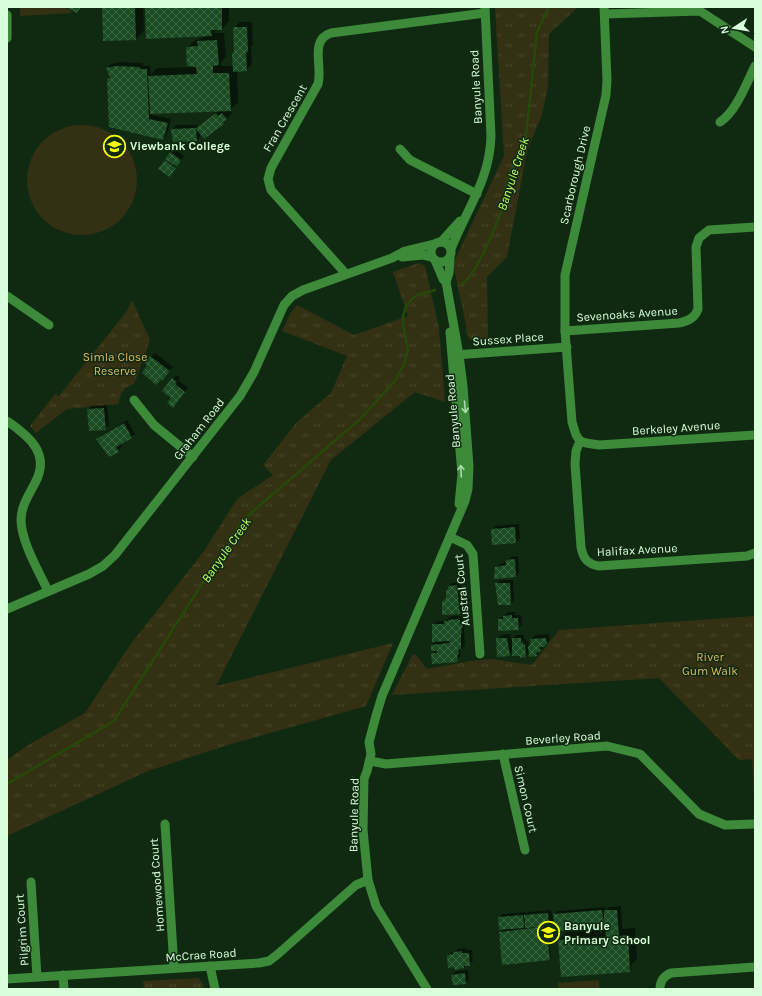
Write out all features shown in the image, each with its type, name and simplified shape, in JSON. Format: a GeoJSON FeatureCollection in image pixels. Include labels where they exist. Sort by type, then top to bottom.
{"type":"FeatureCollection","features":[{"type":"Feature","properties":{"kind":"street","name":"Banyule Road"},"geometry":{"type":"LineString","coordinates":[[455,523],[460,499],[462,474],[455,403],[455,355],[446,282],[449,273],[451,253],[477,194],[485,172],[491,145],[485,10]]}},
{"type":"Feature","properties":{"kind":"street","name":"Fran Crescent"},"geometry":{"type":"LineString","coordinates":[[346,274],[271,190],[268,180],[271,168],[318,84],[318,52],[320,42],[326,35],[331,33],[485,10]]}},
{"type":"Feature","properties":{"kind":"street"},"geometry":{"type":"LineString","coordinates":[[604,10],[700,11],[755,47]]}},
{"type":"Feature","properties":{"kind":"street","name":"Scarborough Drive"},"geometry":{"type":"LineString","coordinates":[[566,347],[566,268],[606,95],[607,80],[604,10]]}},
{"type":"Feature","properties":{"kind":"street"},"geometry":{"type":"LineString","coordinates":[[7,16],[7,38]]}},
{"type":"Feature","properties":{"kind":"street"},"geometry":{"type":"LineString","coordinates":[[720,122],[726,118],[734,108],[755,66]]}},
{"type":"Feature","properties":{"kind":"street"},"geometry":{"type":"LineString","coordinates":[[400,149],[410,160],[477,194]]}},
{"type":"Feature","properties":{"kind":"street","name":"Banyule Road"},"geometry":{"type":"LineString","coordinates":[[438,243],[470,209]]}},
{"type":"Feature","properties":{"kind":"street","name":"Sevenoaks Avenue"},"geometry":{"type":"LineString","coordinates":[[565,331],[679,323],[689,320],[695,315],[698,308],[696,247],[699,238],[709,230],[755,227]]}},
{"type":"Feature","properties":{"kind":"street"},"geometry":{"type":"LineString","coordinates":[[438,243],[447,244],[451,253],[448,260],[442,263],[434,259],[431,250],[438,243]]}},
{"type":"Feature","properties":{"kind":"street","name":"Graham Road"},"geometry":{"type":"LineString","coordinates":[[7,609],[89,574],[109,561],[193,457],[248,384],[281,310],[287,301],[297,293],[304,290],[392,258],[405,251],[438,243]]}},
{"type":"Feature","properties":{"kind":"street","name":"Graham Road"},"geometry":{"type":"LineString","coordinates":[[392,258],[413,255],[434,259]]}},
{"type":"Feature","properties":{"kind":"street","name":"Banyule Road"},"geometry":{"type":"LineString","coordinates":[[434,259],[443,279],[446,282]]}},
{"type":"Feature","properties":{"kind":"street"},"geometry":{"type":"LineString","coordinates":[[7,296],[49,325]]}},
{"type":"Feature","properties":{"kind":"street","name":"Sussex Place"},"geometry":{"type":"LineString","coordinates":[[455,355],[566,347]]}},
{"type":"Feature","properties":{"kind":"street","name":"Halifax Avenue"},"geometry":{"type":"LineString","coordinates":[[566,347],[572,422],[570,438],[574,446],[578,445],[575,464],[581,547],[583,557],[588,563],[599,566],[747,556],[755,553]]}},
{"type":"Feature","properties":{"kind":"street","name":"Banyule Road"},"geometry":{"type":"LineString","coordinates":[[427,989],[376,906],[368,880],[364,823],[364,779],[371,754],[369,742],[382,696],[465,501],[469,476],[464,386],[455,355]]}},
{"type":"Feature","properties":{"kind":"street"},"geometry":{"type":"LineString","coordinates":[[134,400],[154,426],[193,457]]}},
{"type":"Feature","properties":{"kind":"street"},"geometry":{"type":"LineString","coordinates":[[7,421],[22,431],[30,439],[39,458],[38,477],[24,504],[21,522],[24,538],[48,592]]}},
{"type":"Feature","properties":{"kind":"street","name":"Berkeley Avenue"},"geometry":{"type":"LineString","coordinates":[[578,445],[586,443],[599,445],[755,435]]}},
{"type":"Feature","properties":{"kind":"street","name":"Austral Court"},"geometry":{"type":"LineString","coordinates":[[450,536],[467,545],[472,554],[480,654]]}},
{"type":"Feature","properties":{"kind":"street","name":"Beverley Road"},"geometry":{"type":"LineString","coordinates":[[370,761],[386,764],[607,746],[640,754],[699,814],[725,825],[755,824]]}},
{"type":"Feature","properties":{"kind":"street","name":"Simon Court"},"geometry":{"type":"LineString","coordinates":[[503,754],[525,850]]}},
{"type":"Feature","properties":{"kind":"street","name":"Homewood Court"},"geometry":{"type":"LineString","coordinates":[[165,824],[174,968]]}},
{"type":"Feature","properties":{"kind":"street","name":"McCrae Road"},"geometry":{"type":"LineString","coordinates":[[7,979],[259,963],[278,954],[356,885],[368,880]]}},
{"type":"Feature","properties":{"kind":"street","name":"Pilgrim Court"},"geometry":{"type":"LineString","coordinates":[[31,882],[37,977]]}},
{"type":"Feature","properties":{"kind":"street"},"geometry":{"type":"LineString","coordinates":[[210,966],[215,989]]}},
{"type":"Feature","properties":{"kind":"street"},"geometry":{"type":"LineString","coordinates":[[660,989],[661,980],[671,973],[755,967]]}},
{"type":"Feature","properties":{"kind":"street"},"geometry":{"type":"LineString","coordinates":[[63,975],[64,989]]}},
{"type":"Feature","properties":{"kind":"green space"},"geometry":{"type":"Polygon","coordinates":[[[20,7],[64,7],[73,13],[20,16],[20,7]]]}},
{"type":"Feature","properties":{"kind":"green space"},"geometry":{"type":"Polygon","coordinates":[[[495,7],[578,7],[549,34],[548,86],[542,115],[527,151],[507,257],[487,277],[488,339],[471,340],[467,336],[453,264],[504,156],[495,7]]]}},
{"type":"Feature","properties":{"kind":"green space"},"geometry":{"type":"Polygon","coordinates":[[[82,125],[103,129],[113,134],[121,141],[128,149],[133,159],[137,180],[133,201],[128,211],[121,219],[113,226],[103,231],[82,235],[61,231],[51,226],[43,219],[36,211],[31,201],[27,180],[31,159],[36,149],[43,141],[51,134],[61,129],[82,125]]]}},
{"type":"Feature","properties":{"kind":"green space"},"geometry":{"type":"Polygon","coordinates":[[[419,263],[425,266],[439,328],[445,402],[415,392],[331,460],[216,686],[393,643],[366,706],[231,744],[148,771],[7,836],[7,760],[28,745],[85,713],[130,645],[204,551],[237,499],[273,475],[263,465],[297,422],[331,393],[347,356],[282,331],[290,314],[297,305],[354,335],[408,316],[393,272],[419,263]]]}},
{"type":"Feature","properties":{"kind":"green space","name":"Simla Close Reserve"},"geometry":{"type":"Polygon","coordinates":[[[132,300],[150,340],[134,384],[127,387],[123,391],[119,404],[67,409],[36,433],[30,426],[55,394],[59,396],[127,311],[132,300]]]}},
{"type":"Feature","properties":{"kind":"green space","name":"River Gum Walk"},"geometry":{"type":"Polygon","coordinates":[[[755,616],[755,807],[752,759],[739,760],[659,678],[392,695],[413,654],[416,655],[427,669],[471,661],[492,659],[532,665],[559,630],[755,616]]]}},
{"type":"Feature","properties":{"kind":"green space"},"geometry":{"type":"Polygon","coordinates":[[[199,978],[204,989],[144,989],[143,981],[199,978]]]}},
{"type":"Feature","properties":{"kind":"green space"},"geometry":{"type":"Polygon","coordinates":[[[599,980],[599,989],[558,989],[558,983],[599,980]]]}},
{"type":"Feature","properties":{"kind":"building"},"geometry":{"type":"Polygon","coordinates":[[[65,7],[81,7],[77,13],[65,7]]]}},
{"type":"Feature","properties":{"kind":"building"},"geometry":{"type":"Polygon","coordinates":[[[102,7],[135,7],[136,40],[103,41],[102,7]]]}},
{"type":"Feature","properties":{"kind":"building"},"geometry":{"type":"Polygon","coordinates":[[[145,7],[222,7],[222,30],[211,30],[212,36],[146,39],[145,7]]]}},
{"type":"Feature","properties":{"kind":"building"},"geometry":{"type":"Polygon","coordinates":[[[233,27],[247,27],[247,71],[233,72],[233,27]]]}},
{"type":"Feature","properties":{"kind":"building"},"geometry":{"type":"Polygon","coordinates":[[[217,40],[219,65],[213,66],[213,73],[229,73],[231,111],[150,114],[148,76],[197,74],[196,67],[187,66],[186,47],[198,46],[197,41],[217,40]]]}},
{"type":"Feature","properties":{"kind":"building"},"geometry":{"type":"Polygon","coordinates":[[[116,66],[139,67],[140,69],[147,69],[149,119],[168,123],[163,140],[109,127],[107,78],[110,78],[106,68],[116,66]]]}},
{"type":"Feature","properties":{"kind":"building"},"geometry":{"type":"Polygon","coordinates":[[[216,113],[218,116],[222,113],[227,119],[223,122],[224,124],[204,139],[196,129],[197,141],[173,142],[171,129],[196,128],[216,113]]]}},
{"type":"Feature","properties":{"kind":"building"},"geometry":{"type":"Polygon","coordinates":[[[170,152],[181,160],[177,167],[165,159],[170,152]]]}},
{"type":"Feature","properties":{"kind":"building"},"geometry":{"type":"Polygon","coordinates":[[[165,160],[176,168],[170,177],[158,169],[165,160]]]}},
{"type":"Feature","properties":{"kind":"building"},"geometry":{"type":"Polygon","coordinates":[[[150,356],[170,371],[162,381],[161,380],[156,385],[142,373],[147,365],[145,363],[150,356]]]}},
{"type":"Feature","properties":{"kind":"building"},"geometry":{"type":"Polygon","coordinates":[[[172,378],[177,382],[175,384],[185,392],[173,408],[167,403],[171,398],[162,391],[172,378]]]}},
{"type":"Feature","properties":{"kind":"building"},"geometry":{"type":"Polygon","coordinates":[[[104,408],[106,430],[89,431],[87,409],[104,408]]]}},
{"type":"Feature","properties":{"kind":"building"},"geometry":{"type":"Polygon","coordinates":[[[124,423],[132,438],[116,447],[119,452],[109,457],[96,439],[124,423]]]}},
{"type":"Feature","properties":{"kind":"building"},"geometry":{"type":"Polygon","coordinates":[[[515,527],[516,543],[492,545],[491,529],[515,527]]]}},
{"type":"Feature","properties":{"kind":"building"},"geometry":{"type":"Polygon","coordinates":[[[515,559],[516,577],[494,579],[495,567],[506,565],[506,560],[515,559]]]}},
{"type":"Feature","properties":{"kind":"building"},"geometry":{"type":"Polygon","coordinates":[[[495,583],[510,583],[511,605],[498,605],[495,583]]]}},
{"type":"Feature","properties":{"kind":"building"},"geometry":{"type":"Polygon","coordinates":[[[457,585],[460,614],[442,615],[442,602],[446,598],[448,586],[457,585]]]}},
{"type":"Feature","properties":{"kind":"building"},"geometry":{"type":"Polygon","coordinates":[[[512,615],[512,618],[518,618],[519,630],[498,631],[498,619],[503,619],[503,616],[512,615]]]}},
{"type":"Feature","properties":{"kind":"building"},"geometry":{"type":"Polygon","coordinates":[[[460,620],[460,623],[462,623],[463,628],[461,628],[461,649],[458,650],[459,653],[457,656],[457,662],[432,664],[431,653],[437,653],[437,651],[431,651],[431,645],[448,643],[450,641],[432,642],[432,624],[444,624],[444,621],[460,620]]]}},
{"type":"Feature","properties":{"kind":"building"},"geometry":{"type":"Polygon","coordinates":[[[496,638],[507,638],[510,656],[497,657],[496,638]]]}},
{"type":"Feature","properties":{"kind":"building"},"geometry":{"type":"Polygon","coordinates":[[[512,638],[521,638],[521,643],[523,642],[523,645],[525,644],[526,657],[520,658],[520,656],[512,656],[512,638]]]}},
{"type":"Feature","properties":{"kind":"building"},"geometry":{"type":"Polygon","coordinates":[[[546,638],[547,644],[544,647],[540,647],[541,651],[536,653],[537,656],[529,657],[528,646],[531,644],[530,639],[546,638]]]}},
{"type":"Feature","properties":{"kind":"building"},"geometry":{"type":"Polygon","coordinates":[[[602,910],[604,919],[604,910],[617,910],[619,936],[628,935],[630,972],[561,977],[558,940],[606,937],[605,928],[558,931],[557,926],[554,926],[553,914],[602,910]]]}},
{"type":"Feature","properties":{"kind":"building"},"geometry":{"type":"Polygon","coordinates":[[[548,913],[549,926],[546,927],[550,960],[502,965],[499,932],[541,927],[525,928],[524,915],[548,913]]]}},
{"type":"Feature","properties":{"kind":"building"},"geometry":{"type":"Polygon","coordinates":[[[523,915],[524,928],[499,930],[498,917],[523,915]]]}},
{"type":"Feature","properties":{"kind":"building"},"geometry":{"type":"Polygon","coordinates":[[[462,951],[462,953],[469,953],[470,966],[464,966],[464,968],[455,970],[454,967],[448,968],[447,955],[453,954],[453,952],[462,951]]]}},
{"type":"Feature","properties":{"kind":"building"},"geometry":{"type":"Polygon","coordinates":[[[465,973],[466,984],[453,985],[451,975],[465,973]]]}},
{"type":"Feature","properties":{"kind":"waterway","name":"Banyule Creek"},"geometry":{"type":"LineString","coordinates":[[461,284],[466,280],[478,263],[489,240],[501,212],[509,175],[525,145],[537,32],[549,7]]}},
{"type":"Feature","properties":{"kind":"waterway","name":"Banyule Creek"},"geometry":{"type":"LineString","coordinates":[[7,784],[114,721],[243,520],[359,420],[395,381],[404,364],[408,350],[403,323],[403,316],[406,307],[417,295],[435,290]]}},
{"type":"Feature","properties":{"kind":"place","name":"Viewbank College"},"geometry":{"type":"Point","coordinates":[114,146]}},
{"type":"Feature","properties":{"kind":"place","name":"Banyule Primary School"},"geometry":{"type":"Point","coordinates":[548,933]}}]}
